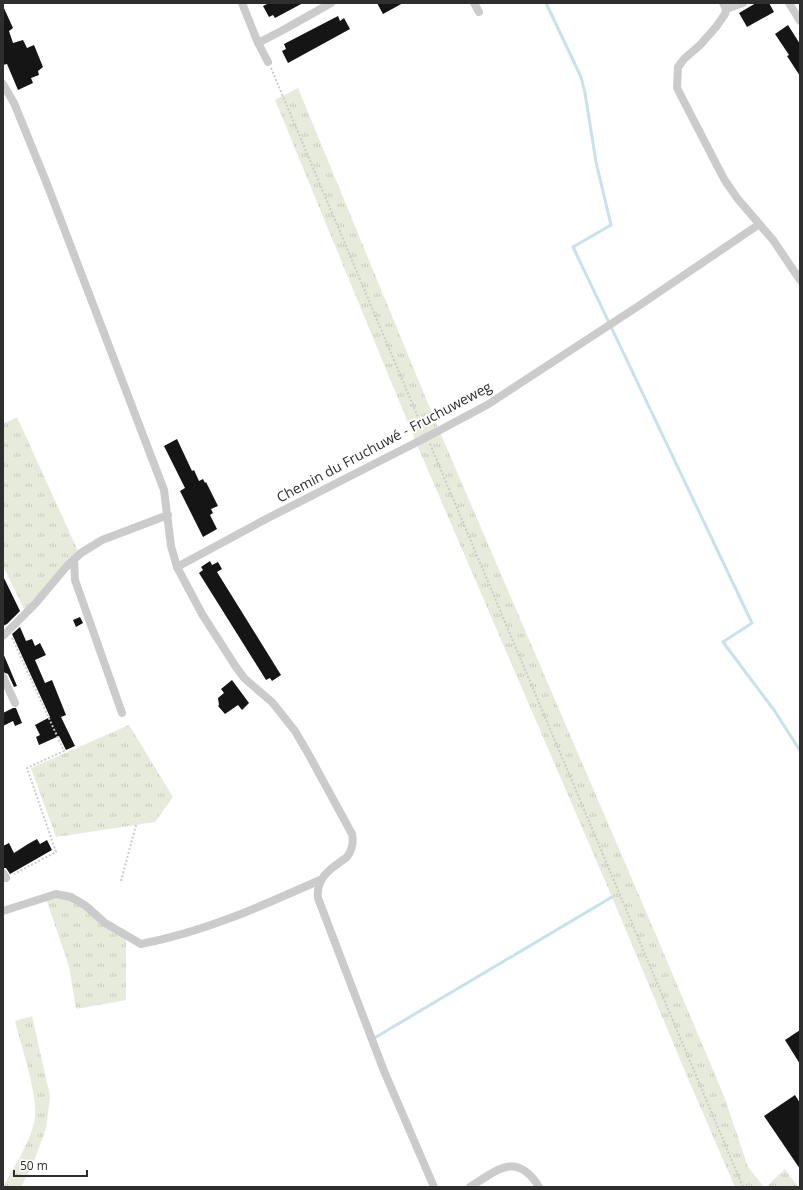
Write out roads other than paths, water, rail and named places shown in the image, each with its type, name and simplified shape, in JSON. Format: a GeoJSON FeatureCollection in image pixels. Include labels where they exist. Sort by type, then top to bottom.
{"type":"FeatureCollection","features":[{"type":"Feature","properties":{"kind":"street"},"geometry":{"type":"LineString","coordinates":[[242,3],[258,43],[268,62]]}},
{"type":"Feature","properties":{"kind":"street"},"geometry":{"type":"LineString","coordinates":[[258,43],[331,3]]}},
{"type":"Feature","properties":{"kind":"street"},"geometry":{"type":"LineString","coordinates":[[474,3],[479,12]]}},
{"type":"Feature","properties":{"kind":"street"},"geometry":{"type":"LineString","coordinates":[[743,3],[725,6],[725,14],[712,32],[684,59],[678,67],[677,88],[724,179],[758,225],[772,240],[800,280]]}},
{"type":"Feature","properties":{"kind":"street"},"geometry":{"type":"LineString","coordinates":[[789,3],[800,21]]}},
{"type":"Feature","properties":{"kind":"street"},"geometry":{"type":"LineString","coordinates":[[3,84],[17,110],[75,254],[164,490],[171,546],[177,567],[202,614],[236,667],[246,679],[272,702],[288,722],[309,755],[350,830],[353,844],[350,853],[347,857],[326,872],[320,880],[318,892],[320,904],[384,1071],[434,1187]]}},
{"type":"Feature","properties":{"kind":"street","name":"Chemin du Fruchuwé - Fruchuweweg"},"geometry":{"type":"LineString","coordinates":[[177,567],[268,518],[487,405],[562,357],[758,225]]}},
{"type":"Feature","properties":{"kind":"street"},"geometry":{"type":"LineString","coordinates":[[5,634],[35,604],[80,553],[95,543],[168,515]]}},
{"type":"Feature","properties":{"kind":"street"},"geometry":{"type":"LineString","coordinates":[[74,559],[75,580],[122,713]]}},
{"type":"Feature","properties":{"kind":"street"},"geometry":{"type":"LineString","coordinates":[[3,677],[15,703]]}},
{"type":"Feature","properties":{"kind":"street"},"geometry":{"type":"LineString","coordinates":[[3,911],[56,894],[71,897],[86,906],[105,923],[141,944],[180,936],[216,924],[320,880]]}},
{"type":"Feature","properties":{"kind":"street"},"geometry":{"type":"LineString","coordinates":[[470,1187],[508,1165],[524,1169],[534,1178],[539,1187]]}},
{"type":"Feature","properties":{"kind":"waterway"},"geometry":{"type":"LineString","coordinates":[[546,3],[581,77],[596,162],[611,225],[573,247],[752,623],[723,642],[774,710],[800,749]]}},
{"type":"Feature","properties":{"kind":"waterway"},"geometry":{"type":"LineString","coordinates":[[376,1037],[612,897]]}}]}
